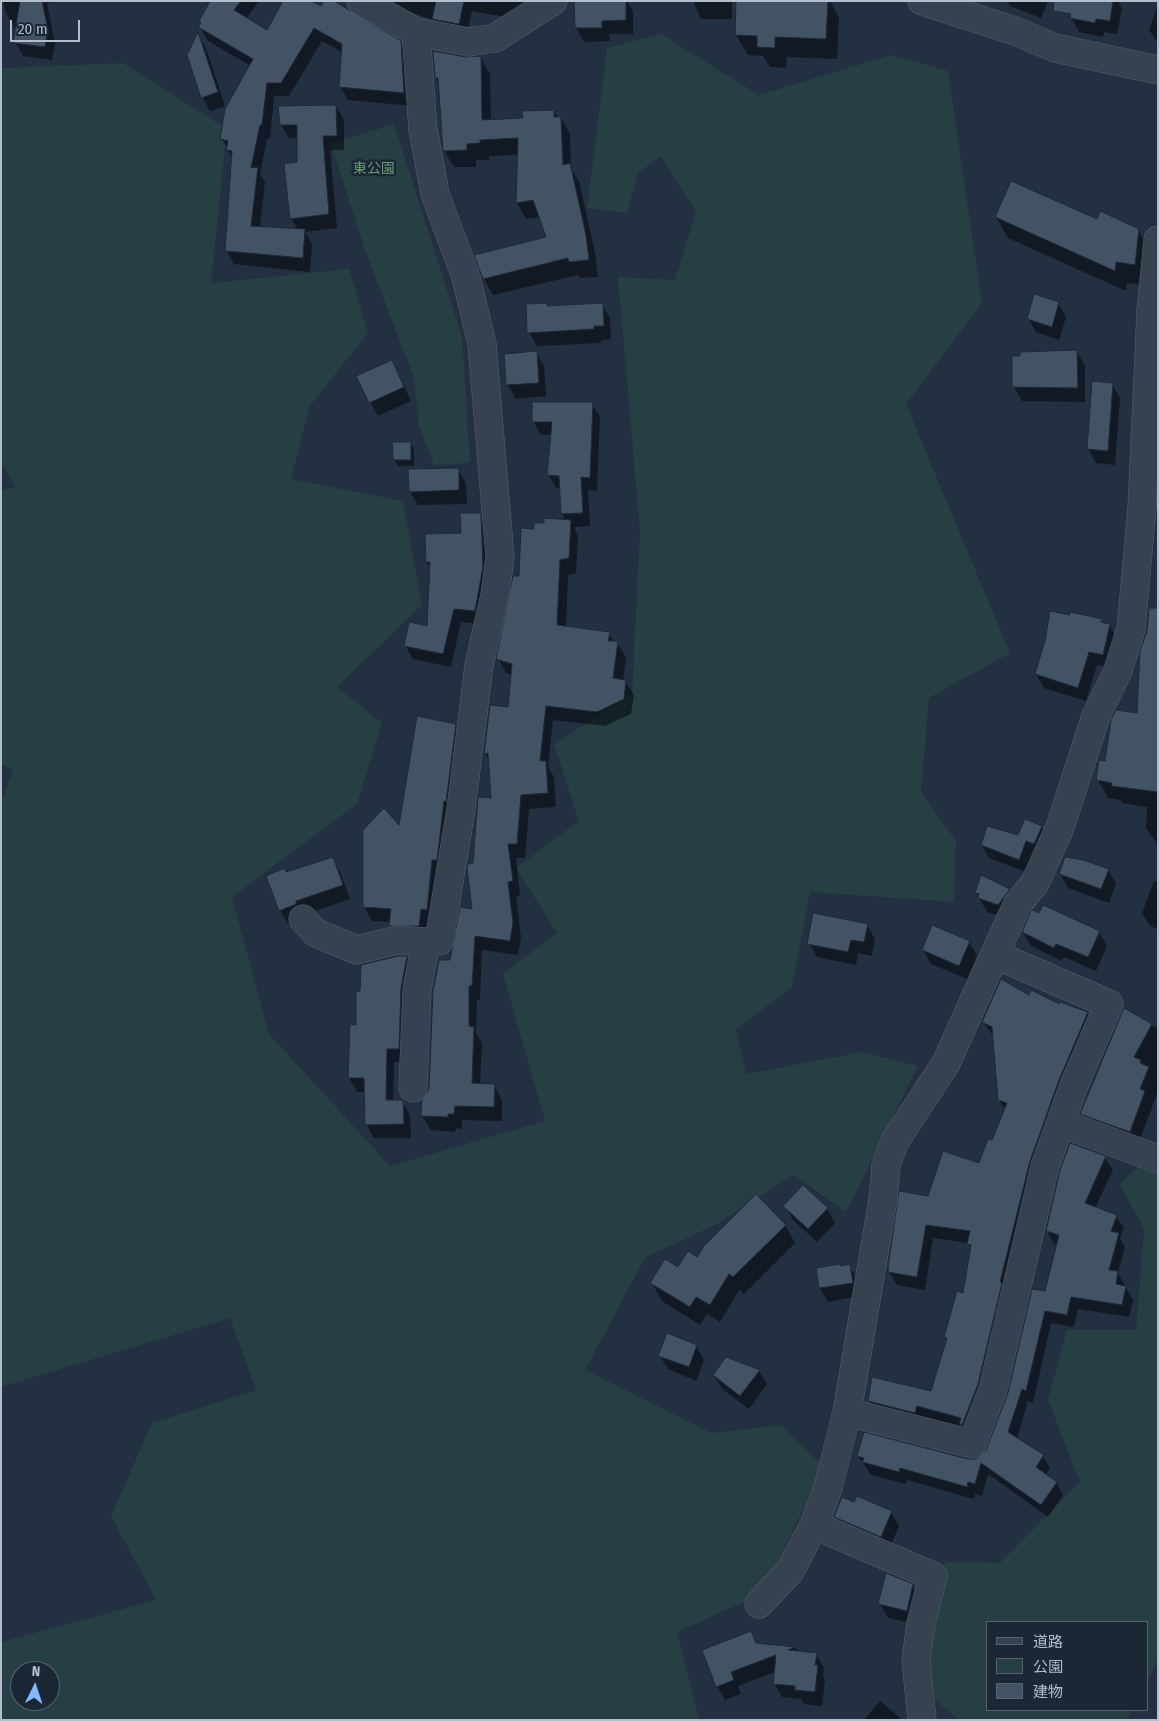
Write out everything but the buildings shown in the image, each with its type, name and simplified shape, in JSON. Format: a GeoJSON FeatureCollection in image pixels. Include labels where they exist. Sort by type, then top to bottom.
{"type":"FeatureCollection","features":[{"type":"Feature","properties":{"kind":"street"},"geometry":{"type":"LineString","coordinates":[[361,1],[416,32],[469,42],[495,38],[553,1]]}},
{"type":"Feature","properties":{"kind":"street"},"geometry":{"type":"LineString","coordinates":[[922,1],[1015,31],[1055,48],[1158,70]]}},
{"type":"Feature","properties":{"kind":"street"},"geometry":{"type":"LineString","coordinates":[[303,919],[316,932],[357,950],[397,940],[439,941],[461,808],[479,666],[495,595],[500,557],[482,344],[466,278],[435,194],[423,129],[416,32]]}},
{"type":"Feature","properties":{"kind":"street"},"geometry":{"type":"LineString","coordinates":[[759,1604],[790,1571],[814,1525],[828,1488],[847,1412],[883,1200],[886,1165],[895,1141],[946,1063],[1017,905],[1035,883],[1060,827],[1096,716],[1117,673],[1132,629],[1142,508],[1152,312],[1158,240]]}},
{"type":"Feature","properties":{"kind":"street"},"geometry":{"type":"LineString","coordinates":[[413,1088],[417,989],[426,942]]}},
{"type":"Feature","properties":{"kind":"street"},"geometry":{"type":"LineString","coordinates":[[847,1412],[972,1444],[992,1390],[1045,1166],[1109,1004],[996,954]]}},
{"type":"Feature","properties":{"kind":"street"},"geometry":{"type":"LineString","coordinates":[[1061,1123],[1158,1159]]}},
{"type":"Feature","properties":{"kind":"street"},"geometry":{"type":"LineString","coordinates":[[814,1525],[934,1576],[921,1623],[916,1661],[922,1720]]}},
{"type":"Feature","properties":{"kind":"green space"},"geometry":{"type":"Polygon","coordinates":[[[661,34],[759,95],[891,55],[948,71],[982,303],[906,404],[1010,653],[929,698],[921,792],[956,841],[954,902],[810,892],[792,987],[736,1029],[746,1074],[863,1052],[918,1066],[846,1212],[793,1175],[717,1224],[645,1258],[585,1370],[711,1433],[781,1425],[824,1467],[762,1594],[677,1632],[699,1720],[1,1720],[1,1642],[156,1600],[111,1516],[152,1423],[256,1390],[230,1318],[1,1387],[1,803],[13,769],[1,764],[1,490],[15,487],[1,463],[1,68],[123,63],[227,129],[211,283],[349,269],[368,333],[309,407],[291,479],[403,501],[422,605],[337,687],[382,723],[357,804],[232,897],[269,1034],[390,1166],[545,1121],[503,974],[557,933],[516,868],[579,821],[554,744],[632,694],[640,531],[618,277],[675,280],[696,212],[661,156],[638,173],[627,213],[587,208],[607,48],[661,34]]]}},
{"type":"Feature","properties":{"kind":"green space","name":"東公園"},"geometry":{"type":"Polygon","coordinates":[[[394,124],[462,337],[470,463],[434,465],[419,425],[414,378],[365,250],[331,144],[394,124]]]}},
{"type":"Feature","properties":{"kind":"green space"},"geometry":{"type":"Polygon","coordinates":[[[1140,1165],[1158,1172],[1158,1659],[1149,1677],[1149,1621],[986,1621],[986,1711],[1132,1711],[1127,1720],[959,1720],[934,1699],[911,1628],[946,1562],[1000,1563],[1080,1482],[1048,1400],[1067,1330],[1136,1330],[1144,1229],[1120,1184],[1140,1165]]]}}]}
